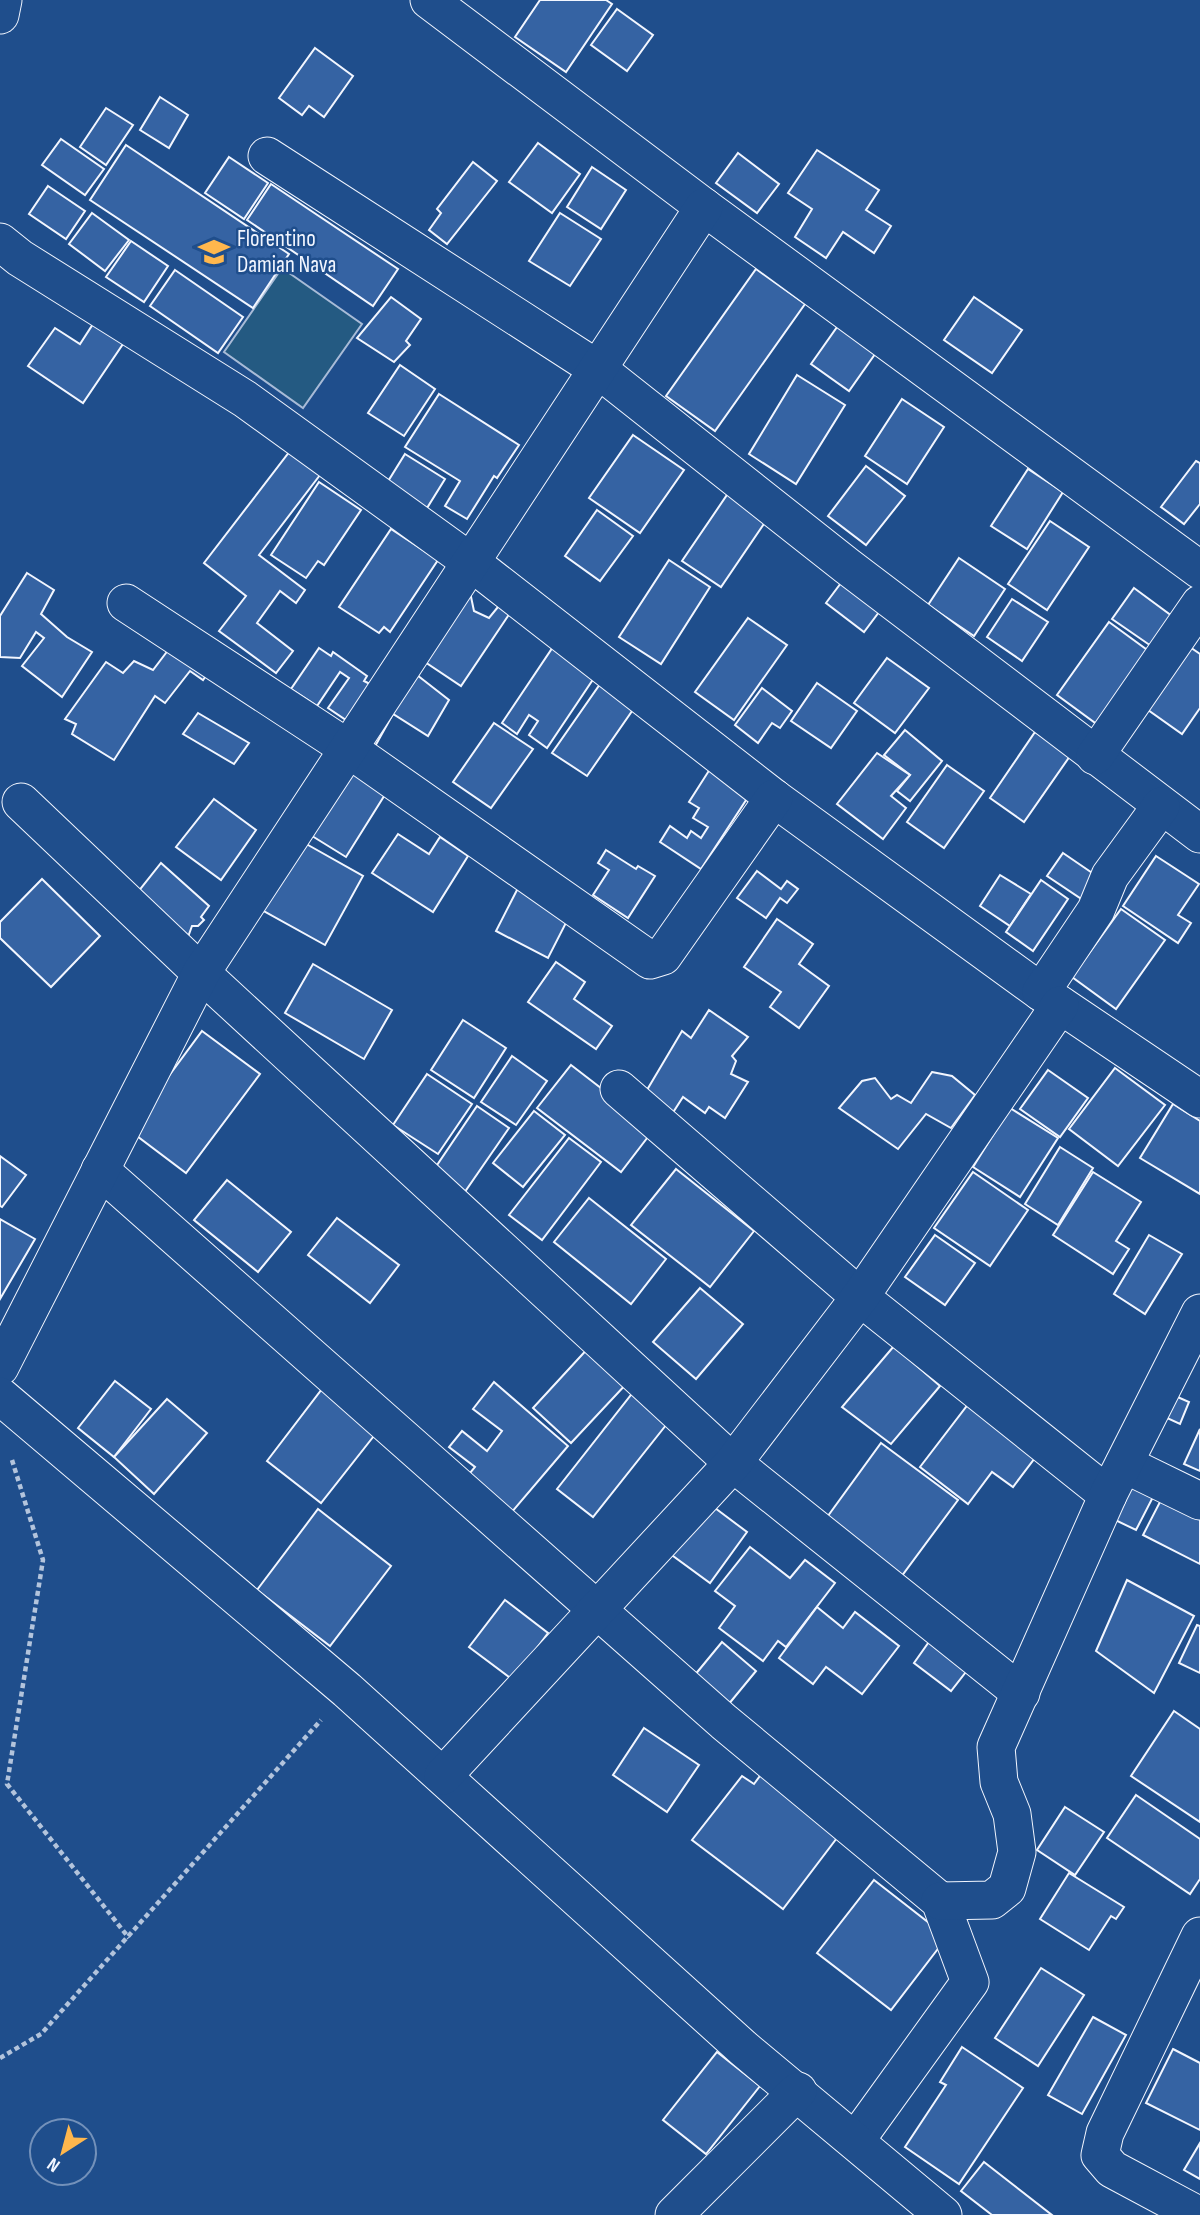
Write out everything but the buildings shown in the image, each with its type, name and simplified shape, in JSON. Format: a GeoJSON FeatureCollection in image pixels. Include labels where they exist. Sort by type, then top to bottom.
{"type":"FeatureCollection","features":[{"type":"Feature","properties":{"kind":"street"},"geometry":{"type":"LineString","coordinates":[[0,15],[3,0]]}},
{"type":"Feature","properties":{"kind":"street"},"geometry":{"type":"LineString","coordinates":[[429,0],[704,207],[1200,570]]}},
{"type":"Feature","properties":{"kind":"street"},"geometry":{"type":"LineString","coordinates":[[267,156],[599,370],[1095,756],[1200,834]]}},
{"type":"Feature","properties":{"kind":"street"},"geometry":{"type":"LineString","coordinates":[[0,1367],[201,973],[346,747],[472,563],[704,207]]}},
{"type":"Feature","properties":{"kind":"street"},"geometry":{"type":"LineString","coordinates":[[0,242],[20,258],[245,399],[472,563],[774,798],[1051,998],[1200,1099]]}},
{"type":"Feature","properties":{"kind":"street"},"geometry":{"type":"LineString","coordinates":[[126,603],[346,747],[650,960],[663,956],[774,798]]}},
{"type":"Feature","properties":{"kind":"street"},"geometry":{"type":"LineString","coordinates":[[1095,756],[1200,604]]}},
{"type":"Feature","properties":{"kind":"street"},"geometry":{"type":"LineString","coordinates":[[21,803],[201,973],[733,1463],[1020,1693]]}},
{"type":"Feature","properties":{"kind":"street"},"geometry":{"type":"LineString","coordinates":[[443,1776],[733,1463],[859,1297],[1051,998],[1096,910],[1110,876],[1161,806]]}},
{"type":"Feature","properties":{"kind":"street"},"geometry":{"type":"LineString","coordinates":[[619,1089],[859,1297],[1116,1479],[1200,1501]]}},
{"type":"Feature","properties":{"kind":"street"},"geometry":{"type":"LineString","coordinates":[[100,1170],[596,1611],[724,1722],[940,1901],[970,1982],[856,2140]]}},
{"type":"Feature","properties":{"kind":"street"},"geometry":{"type":"LineString","coordinates":[[940,1901],[992,1900],[1007,1888],[1017,1852],[1012,1814],[999,1782],[996,1747],[1116,1479],[1200,1313]]}},
{"type":"Feature","properties":{"kind":"street"},"geometry":{"type":"LineString","coordinates":[[0,1396],[347,1690],[743,2048],[798,2091],[943,2215]]}},
{"type":"Feature","properties":{"kind":"street"},"geometry":{"type":"LineString","coordinates":[[1198,2215],[1112,2169],[1100,2155],[1105,2133],[1200,1936]]}},
{"type":"Feature","properties":{"kind":"street"},"geometry":{"type":"LineString","coordinates":[[674,2215],[798,2091]]}},
{"type":"Feature","properties":{"kind":"path"},"geometry":{"type":"LineString","coordinates":[[12,1459],[43,1560],[7,1784],[129,1938]]}},
{"type":"Feature","properties":{"kind":"path"},"geometry":{"type":"LineString","coordinates":[[0,2058],[41,2034],[347,1690]]}},
{"type":"Feature","properties":{"kind":"shaded area"},"geometry":{"type":"Polygon","coordinates":[[[282,268],[362,324],[303,408],[224,352],[282,268]]]}},
{"type":"Feature","properties":{"kind":"place","name":"Florentino Damian Nava"},"geometry":{"type":"Point","coordinates":[214,252]}}]}
